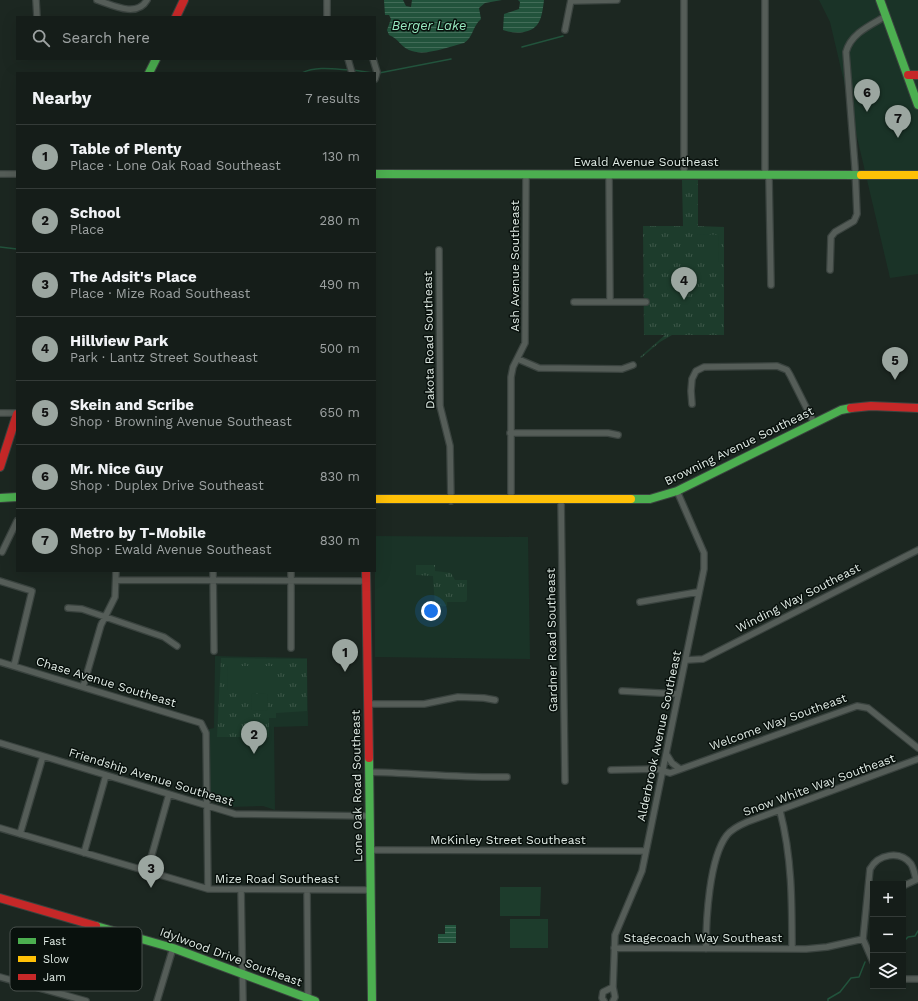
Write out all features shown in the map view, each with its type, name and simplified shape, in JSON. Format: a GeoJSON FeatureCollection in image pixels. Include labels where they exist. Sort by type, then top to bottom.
{"type":"FeatureCollection","features":[{"type":"Feature","properties":{"kind":"street"},"geometry":{"type":"LineString","coordinates":[[36,0],[37,16]]}},
{"type":"Feature","properties":{"kind":"street"},"geometry":{"type":"LineString","coordinates":[[97,0],[128,10],[141,7],[147,0]]}},
{"type":"Feature","properties":{"kind":"street"},"geometry":{"type":"LineString","coordinates":[[176,16],[184,0]]}},
{"type":"Feature","properties":{"kind":"street"},"geometry":{"type":"LineString","coordinates":[[327,0],[327,16]]}},
{"type":"Feature","properties":{"kind":"street"},"geometry":{"type":"LineString","coordinates":[[565,30],[571,0],[617,0]]}},
{"type":"Feature","properties":{"kind":"street"},"geometry":{"type":"LineString","coordinates":[[684,0],[684,174]]}},
{"type":"Feature","properties":{"kind":"street"},"geometry":{"type":"LineString","coordinates":[[765,0],[765,170],[769,179],[770,285]]}},
{"type":"Feature","properties":{"kind":"street"},"geometry":{"type":"LineString","coordinates":[[880,0],[918,105]]}},
{"type":"Feature","properties":{"kind":"street"},"geometry":{"type":"LineString","coordinates":[[830,270],[831,237],[835,232],[850,225],[856,218],[855,174],[846,52],[849,42],[858,33],[886,16]]}},
{"type":"Feature","properties":{"kind":"street"},"geometry":{"type":"LineString","coordinates":[[150,72],[156,60]]}},
{"type":"Feature","properties":{"kind":"street"},"geometry":{"type":"LineString","coordinates":[[348,60],[352,72]]}},
{"type":"Feature","properties":{"kind":"street"},"geometry":{"type":"LineString","coordinates":[[373,60],[377,72],[376,76]]}},
{"type":"Feature","properties":{"kind":"street"},"geometry":{"type":"LineString","coordinates":[[908,75],[918,75]]}},
{"type":"Feature","properties":{"kind":"street"},"geometry":{"type":"LineString","coordinates":[[0,174],[16,174]]}},
{"type":"Feature","properties":{"kind":"street","name":"Ewald Avenue Southeast"},"geometry":{"type":"LineString","coordinates":[[376,174],[918,175]]}},
{"type":"Feature","properties":{"kind":"street","name":"Ash Avenue Southeast"},"geometry":{"type":"LineString","coordinates":[[511,500],[511,377],[513,367],[525,343],[526,174]]}},
{"type":"Feature","properties":{"kind":"street"},"geometry":{"type":"LineString","coordinates":[[609,174],[610,302]]}},
{"type":"Feature","properties":{"kind":"street","name":"Dakota Road Southeast"},"geometry":{"type":"LineString","coordinates":[[439,250],[440,406],[450,446],[451,501]]}},
{"type":"Feature","properties":{"kind":"street"},"geometry":{"type":"LineString","coordinates":[[574,302],[646,302]]}},
{"type":"Feature","properties":{"kind":"street"},"geometry":{"type":"LineString","coordinates":[[518,359],[533,366],[548,369],[622,369],[633,365]]}},
{"type":"Feature","properties":{"kind":"street"},"geometry":{"type":"LineString","coordinates":[[692,404],[691,384],[694,374],[700,369],[711,366],[776,366],[787,370],[814,424]]}},
{"type":"Feature","properties":{"kind":"street","name":"Browning Avenue Southeast"},"geometry":{"type":"LineString","coordinates":[[376,500],[639,500],[676,492],[841,410],[863,405],[898,409],[918,408]]}},
{"type":"Feature","properties":{"kind":"street"},"geometry":{"type":"LineString","coordinates":[[0,413],[16,414]]}},
{"type":"Feature","properties":{"kind":"street"},"geometry":{"type":"LineString","coordinates":[[0,467],[16,417]]}},
{"type":"Feature","properties":{"kind":"street"},"geometry":{"type":"LineString","coordinates":[[510,433],[618,435]]}},
{"type":"Feature","properties":{"kind":"street","name":"Alderbrook Avenue Southeast"},"geometry":{"type":"LineString","coordinates":[[613,1001],[616,997],[613,987],[614,948],[617,928],[639,880],[667,755],[678,694],[687,660],[698,592],[704,568],[705,557],[676,492]]}},
{"type":"Feature","properties":{"kind":"street"},"geometry":{"type":"LineString","coordinates":[[0,498],[16,497]]}},
{"type":"Feature","properties":{"kind":"street","name":"Gardner Road Southeast"},"geometry":{"type":"LineString","coordinates":[[561,499],[565,781]]}},
{"type":"Feature","properties":{"kind":"street"},"geometry":{"type":"LineString","coordinates":[[2,552],[16,523]]}},
{"type":"Feature","properties":{"kind":"street"},"geometry":{"type":"LineString","coordinates":[[10,536],[16,538]]}},
{"type":"Feature","properties":{"kind":"street","name":"Winding Way Southeast"},"geometry":{"type":"LineString","coordinates":[[687,660],[703,658],[918,550]]}},
{"type":"Feature","properties":{"kind":"street"},"geometry":{"type":"LineString","coordinates":[[83,687],[101,625],[115,597],[116,572]]}},
{"type":"Feature","properties":{"kind":"street"},"geometry":{"type":"LineString","coordinates":[[213,572],[214,651]]}},
{"type":"Feature","properties":{"kind":"street"},"geometry":{"type":"LineString","coordinates":[[291,572],[292,648]]}},
{"type":"Feature","properties":{"kind":"street","name":"Lone Oak Road Southeast"},"geometry":{"type":"LineString","coordinates":[[366,572],[372,1001]]}},
{"type":"Feature","properties":{"kind":"street"},"geometry":{"type":"LineString","coordinates":[[116,580],[367,581]]}},
{"type":"Feature","properties":{"kind":"street"},"geometry":{"type":"LineString","coordinates":[[0,582],[32,591],[14,666]]}},
{"type":"Feature","properties":{"kind":"street"},"geometry":{"type":"LineString","coordinates":[[640,602],[698,592]]}},
{"type":"Feature","properties":{"kind":"street"},"geometry":{"type":"LineString","coordinates":[[68,608],[82,609],[164,637],[177,646]]}},
{"type":"Feature","properties":{"kind":"street","name":"Chase Avenue Southeast"},"geometry":{"type":"LineString","coordinates":[[0,662],[198,721],[204,727],[207,806]]}},
{"type":"Feature","properties":{"kind":"street"},"geometry":{"type":"LineString","coordinates":[[622,692],[678,694]]}},
{"type":"Feature","properties":{"kind":"street"},"geometry":{"type":"LineString","coordinates":[[368,704],[424,704],[458,697],[495,700]]}},
{"type":"Feature","properties":{"kind":"street","name":"Welcome Way Southeast"},"geometry":{"type":"LineString","coordinates":[[611,770],[663,771],[670,773],[857,706],[868,708],[918,748]]}},
{"type":"Feature","properties":{"kind":"street","name":"Friendship Avenue Southeast"},"geometry":{"type":"LineString","coordinates":[[0,743],[235,814],[369,816]]}},
{"type":"Feature","properties":{"kind":"street"},"geometry":{"type":"LineString","coordinates":[[667,755],[672,763],[680,769]]}},
{"type":"Feature","properties":{"kind":"street"},"geometry":{"type":"LineString","coordinates":[[20,834],[43,756]]}},
{"type":"Feature","properties":{"kind":"street","name":"Snow White Way Southeast"},"geometry":{"type":"LineString","coordinates":[[706,948],[707,904],[718,851],[723,841],[737,826],[918,759]]}},
{"type":"Feature","properties":{"kind":"street"},"geometry":{"type":"LineString","coordinates":[[369,772],[424,773],[465,778],[507,778]]}},
{"type":"Feature","properties":{"kind":"street"},"geometry":{"type":"LineString","coordinates":[[84,853],[106,775]]}},
{"type":"Feature","properties":{"kind":"street"},"geometry":{"type":"LineString","coordinates":[[146,872],[169,794]]}},
{"type":"Feature","properties":{"kind":"street"},"geometry":{"type":"LineString","coordinates":[[207,806],[208,889]]}},
{"type":"Feature","properties":{"kind":"street"},"geometry":{"type":"LineString","coordinates":[[780,811],[788,843],[792,879],[792,949]]}},
{"type":"Feature","properties":{"kind":"street","name":"Mize Road Southeast"},"geometry":{"type":"LineString","coordinates":[[0,828],[208,889],[370,890]]}},
{"type":"Feature","properties":{"kind":"street","name":"McKinley Street Southeast"},"geometry":{"type":"LineString","coordinates":[[370,850],[645,851]]}},
{"type":"Feature","properties":{"kind":"street"},"geometry":{"type":"LineString","coordinates":[[870,955],[863,940],[870,869],[880,857],[894,856],[904,859],[911,865],[917,879],[906,884]]}},
{"type":"Feature","properties":{"kind":"street"},"geometry":{"type":"LineString","coordinates":[[242,889],[243,1001]]}},
{"type":"Feature","properties":{"kind":"street"},"geometry":{"type":"LineString","coordinates":[[307,890],[310,1000]]}},
{"type":"Feature","properties":{"kind":"street","name":"Idylwood Drive Southeast"},"geometry":{"type":"LineString","coordinates":[[0,898],[100,927]]}},
{"type":"Feature","properties":{"kind":"street"},"geometry":{"type":"LineString","coordinates":[[866,903],[870,900]]}},
{"type":"Feature","properties":{"kind":"street","name":"Idylwood Drive Southeast"},"geometry":{"type":"LineString","coordinates":[[142,939],[173,948],[310,1000]]}},
{"type":"Feature","properties":{"kind":"street","name":"Stagecoach Way Southeast"},"geometry":{"type":"LineString","coordinates":[[614,948],[792,949],[820,948],[863,940]]}},
{"type":"Feature","properties":{"kind":"street"},"geometry":{"type":"LineString","coordinates":[[157,1001],[173,948]]}},
{"type":"Feature","properties":{"kind":"street"},"geometry":{"type":"LineString","coordinates":[[0,977],[10,980]]}},
{"type":"Feature","properties":{"kind":"street"},"geometry":{"type":"LineString","coordinates":[[906,979],[918,979]]}},
{"type":"Feature","properties":{"kind":"street"},"geometry":{"type":"LineString","coordinates":[[604,1001],[602,998],[603,992],[613,987]]}},
{"type":"Feature","properties":{"kind":"street"},"geometry":{"type":"LineString","coordinates":[[50,991],[86,1001]]}},
{"type":"Feature","properties":{"kind":"shaded area"},"geometry":{"type":"Polygon","coordinates":[[[819,0],[918,0],[918,274],[890,278],[830,22],[819,0]]]}},
{"type":"Feature","properties":{"kind":"shaded area"},"geometry":{"type":"Polygon","coordinates":[[[376,536],[528,537],[530,659],[375,657],[376,536]]]}},
{"type":"Feature","properties":{"kind":"shaded area"},"geometry":{"type":"Polygon","coordinates":[[[215,656],[307,658],[308,726],[274,727],[275,810],[263,806],[231,807],[216,803],[212,799],[209,785],[209,729],[214,728],[215,656]]]}},
{"type":"Feature","properties":{"kind":"green space"},"geometry":{"type":"Polygon","coordinates":[[[682,180],[698,180],[698,226],[724,227],[724,335],[672,335],[660,342],[641,358],[640,357],[665,335],[644,335],[643,226],[683,226],[682,180]]]}},
{"type":"Feature","properties":{"kind":"green space"},"geometry":{"type":"Polygon","coordinates":[[[697,234],[719,235],[718,263],[704,263],[704,244],[697,244],[697,234]]]}},
{"type":"Feature","properties":{"kind":"green space"},"geometry":{"type":"Polygon","coordinates":[[[416,565],[435,565],[435,571],[451,573],[455,580],[467,580],[467,600],[465,602],[447,602],[447,606],[435,607],[433,576],[416,575],[416,565]]]}},
{"type":"Feature","properties":{"kind":"green space"},"geometry":{"type":"Polygon","coordinates":[[[221,658],[307,659],[307,711],[276,713],[276,718],[269,718],[269,737],[217,737],[221,658]]]}},
{"type":"Feature","properties":{"kind":"green space"},"geometry":{"type":"Polygon","coordinates":[[[227,666],[273,666],[273,690],[228,690],[227,666]]]}},
{"type":"Feature","properties":{"kind":"green space"},"geometry":{"type":"Polygon","coordinates":[[[267,693],[268,710],[252,711],[251,694],[267,693]]]}},
{"type":"Feature","properties":{"kind":"green space"},"geometry":{"type":"Polygon","coordinates":[[[500,887],[541,887],[540,916],[500,916],[500,887]]]}},
{"type":"Feature","properties":{"kind":"green space"},"geometry":{"type":"Polygon","coordinates":[[[510,919],[548,919],[548,948],[510,948],[510,919]]]}},
{"type":"Feature","properties":{"kind":"water","name":"Berger Lake"},"geometry":{"type":"Polygon","coordinates":[[[384,0],[403,0],[406,6],[411,7],[412,0],[502,0],[485,3],[479,8],[481,19],[467,41],[464,43],[436,51],[415,52],[406,49],[395,38],[389,35],[387,30],[391,19],[389,15],[385,15],[384,0]]]}},
{"type":"Feature","properties":{"kind":"water","name":"Berger Lake"},"geometry":{"type":"Polygon","coordinates":[[[518,0],[544,0],[539,23],[534,28],[526,32],[516,33],[503,30],[504,14],[519,9],[520,2],[518,0]]]}},
{"type":"Feature","properties":{"kind":"water"},"geometry":{"type":"Polygon","coordinates":[[[445,925],[456,925],[456,943],[438,943],[438,934],[445,934],[445,925]]]}},
{"type":"Feature","properties":{"kind":"waterway"},"geometry":{"type":"LineString","coordinates":[[522,47],[563,36]]}},
{"type":"Feature","properties":{"kind":"waterway"},"geometry":{"type":"LineString","coordinates":[[379,73],[451,59]]}},
{"type":"Feature","properties":{"kind":"waterway"},"geometry":{"type":"LineString","coordinates":[[304,72],[313,69],[349,70]]}},
{"type":"Feature","properties":{"kind":"waterway"},"geometry":{"type":"LineString","coordinates":[[353,70],[366,72]]}},
{"type":"Feature","properties":{"kind":"waterway"},"geometry":{"type":"LineString","coordinates":[[0,247],[16,249]]}},
{"type":"Feature","properties":{"kind":"waterway"},"geometry":{"type":"LineString","coordinates":[[906,939],[908,937],[915,936],[918,931]]}},
{"type":"Feature","properties":{"kind":"waterway"},"geometry":{"type":"LineString","coordinates":[[828,1001],[828,999],[840,992],[851,978],[859,977],[865,962]]}},
{"type":"Feature","properties":{"kind":"traffic: fast"},"geometry":{"type":"LineString","coordinates":[[880,0],[918,105]]}},
{"type":"Feature","properties":{"kind":"traffic: fast"},"geometry":{"type":"LineString","coordinates":[[150,72],[156,60]]}},
{"type":"Feature","properties":{"kind":"traffic: fast"},"geometry":{"type":"LineString","coordinates":[[376,174],[861,175]]}},
{"type":"Feature","properties":{"kind":"traffic: fast"},"geometry":{"type":"LineString","coordinates":[[631,499],[650,499],[677,491],[841,410],[851,408]]}},
{"type":"Feature","properties":{"kind":"traffic: fast"},"geometry":{"type":"LineString","coordinates":[[0,498],[16,497]]}},
{"type":"Feature","properties":{"kind":"traffic: fast"},"geometry":{"type":"LineString","coordinates":[[369,758],[372,1001]]}},
{"type":"Feature","properties":{"kind":"traffic: fast"},"geometry":{"type":"LineString","coordinates":[[142,939],[173,948],[315,1001]]}},
{"type":"Feature","properties":{"kind":"traffic: slow"},"geometry":{"type":"LineString","coordinates":[[861,175],[918,175]]}},
{"type":"Feature","properties":{"kind":"traffic: slow"},"geometry":{"type":"LineString","coordinates":[[376,499],[631,499]]}},
{"type":"Feature","properties":{"kind":"traffic: jam"},"geometry":{"type":"LineString","coordinates":[[176,16],[184,0]]}},
{"type":"Feature","properties":{"kind":"traffic: jam"},"geometry":{"type":"LineString","coordinates":[[908,75],[918,75]]}},
{"type":"Feature","properties":{"kind":"traffic: jam"},"geometry":{"type":"LineString","coordinates":[[851,408],[871,406],[918,408]]}},
{"type":"Feature","properties":{"kind":"traffic: jam"},"geometry":{"type":"LineString","coordinates":[[0,467],[16,417]]}},
{"type":"Feature","properties":{"kind":"traffic: jam"},"geometry":{"type":"LineString","coordinates":[[366,572],[369,758]]}},
{"type":"Feature","properties":{"kind":"traffic: jam"},"geometry":{"type":"LineString","coordinates":[[0,898],[96,926]]}},
{"type":"Feature","properties":{"kind":"place","name":"Mr. Nice Guy"},"geometry":{"type":"Point","coordinates":[867,112]}},
{"type":"Feature","properties":{"kind":"place","name":"Metro by T-Mobile"},"geometry":{"type":"Point","coordinates":[898,138]}},
{"type":"Feature","properties":{"kind":"place","name":"Hillview Park"},"geometry":{"type":"Point","coordinates":[684,300]}},
{"type":"Feature","properties":{"kind":"place","name":"Skein and Scribe"},"geometry":{"type":"Point","coordinates":[895,380]}},
{"type":"Feature","properties":{"kind":"place","name":"Table of Plenty"},"geometry":{"type":"Point","coordinates":[345,672]}},
{"type":"Feature","properties":{"kind":"place","name":"School"},"geometry":{"type":"Point","coordinates":[254,754]}},
{"type":"Feature","properties":{"kind":"place","name":"The Adsit's Place"},"geometry":{"type":"Point","coordinates":[151,888]}}]}
